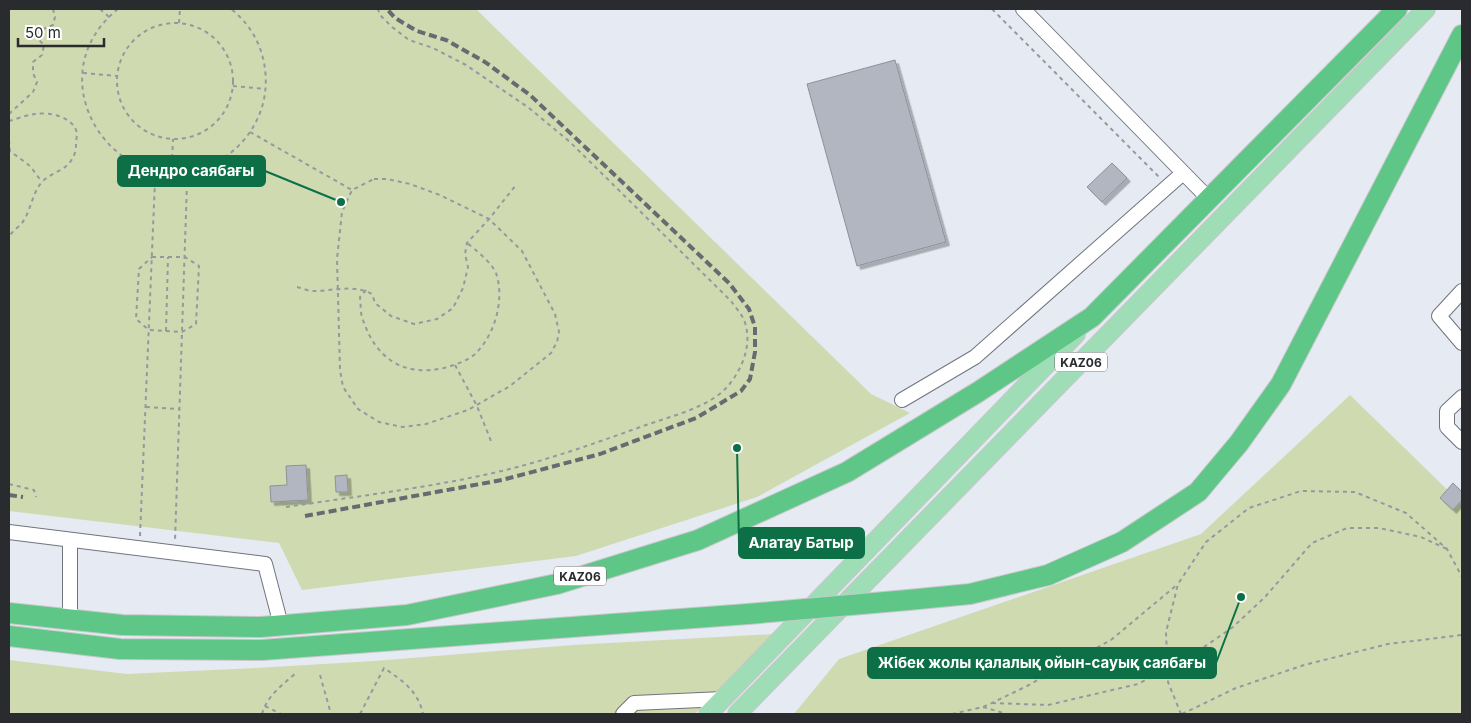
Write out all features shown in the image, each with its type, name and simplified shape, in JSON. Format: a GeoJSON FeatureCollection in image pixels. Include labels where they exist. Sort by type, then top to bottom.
{"type":"FeatureCollection","features":[{"type":"Feature","properties":{"kind":"highway","name":"KАZ06"},"geometry":{"type":"LineString","coordinates":[[9,613],[122,626],[261,627],[416,613],[557,584],[698,540],[847,472],[978,392],[1092,317],[1397,9]]}},
{"type":"Feature","properties":{"kind":"highway"},"geometry":{"type":"LineString","coordinates":[[9,636],[120,649],[262,650],[748,614],[908,600],[970,594],[1048,575],[1122,542],[1198,492],[1240,443],[1281,384],[1462,35]]}},
{"type":"Feature","properties":{"kind":"main road","name":"KАZ06"},"geometry":{"type":"LineString","coordinates":[[737,714],[1426,9]]}},
{"type":"Feature","properties":{"kind":"main road","name":"KАZ06"},"geometry":{"type":"LineString","coordinates":[[708,714],[1092,317]]}},
{"type":"Feature","properties":{"kind":"street"},"geometry":{"type":"LineString","coordinates":[[1023,9],[1209,199]]}},
{"type":"Feature","properties":{"kind":"street"},"geometry":{"type":"LineString","coordinates":[[902,400],[975,358],[1183,173]]}},
{"type":"Feature","properties":{"kind":"street"},"geometry":{"type":"LineString","coordinates":[[1462,291],[1439,316],[1462,343]]}},
{"type":"Feature","properties":{"kind":"street"},"geometry":{"type":"LineString","coordinates":[[1462,397],[1447,411],[1447,427],[1462,442]]}},
{"type":"Feature","properties":{"kind":"street"},"geometry":{"type":"LineString","coordinates":[[9,532],[265,564],[281,625]]}},
{"type":"Feature","properties":{"kind":"street"},"geometry":{"type":"LineString","coordinates":[[70,540],[70,620]]}},
{"type":"Feature","properties":{"kind":"street"},"geometry":{"type":"LineString","coordinates":[[622,714],[634,704],[723,699]]}},
{"type":"Feature","properties":{"kind":"path"},"geometry":{"type":"LineString","coordinates":[[9,114],[33,92],[37,82],[33,73],[33,62],[42,55],[44,45],[39,40],[43,29],[53,25],[55,17],[53,9]]}},
{"type":"Feature","properties":{"kind":"path"},"geometry":{"type":"LineString","coordinates":[[100,9],[109,17]]}},
{"type":"Feature","properties":{"kind":"path"},"geometry":{"type":"LineString","coordinates":[[118,9],[98,30],[87,53],[83,74],[83,92],[86,105],[90,117],[104,140],[113,149],[134,164],[171,172],[198,169],[210,165],[233,151],[250,132],[262,108],[265,89],[265,69],[258,44],[245,22],[231,9]]}},
{"type":"Feature","properties":{"kind":"path"},"geometry":{"type":"LineString","coordinates":[[179,23],[180,9]]}},
{"type":"Feature","properties":{"kind":"path"},"geometry":{"type":"LineString","coordinates":[[286,507],[484,475],[561,455],[694,408],[717,396],[732,380],[746,355],[747,335],[744,319],[731,301],[570,142],[529,108],[466,64],[433,48],[409,40],[392,27],[378,9]]}},
{"type":"Feature","properties":{"kind":"path"},"geometry":{"type":"LineString","coordinates":[[992,9],[1168,186]]}},
{"type":"Feature","properties":{"kind":"path"},"geometry":{"type":"LineString","coordinates":[[179,23],[200,28],[220,44],[228,56],[233,86],[228,106],[216,122],[200,134],[173,139],[160,138],[134,122],[123,106],[117,86],[118,76],[123,57],[134,40],[160,25],[179,23]]}},
{"type":"Feature","properties":{"kind":"path"},"geometry":{"type":"LineString","coordinates":[[83,74],[118,76]]}},
{"type":"Feature","properties":{"kind":"path"},"geometry":{"type":"LineString","coordinates":[[233,86],[265,89]]}},
{"type":"Feature","properties":{"kind":"path"},"geometry":{"type":"LineString","coordinates":[[9,121],[35,114],[50,114],[62,117],[71,123],[77,132],[73,158],[67,167],[42,182],[22,224],[9,237]]}},
{"type":"Feature","properties":{"kind":"path"},"geometry":{"type":"LineString","coordinates":[[250,132],[352,190]]}},
{"type":"Feature","properties":{"kind":"path"},"geometry":{"type":"LineString","coordinates":[[171,182],[173,139]]}},
{"type":"Feature","properties":{"kind":"path"},"geometry":{"type":"LineString","coordinates":[[9,140],[10,151],[30,166],[42,182]]}},
{"type":"Feature","properties":{"kind":"path"},"geometry":{"type":"LineString","coordinates":[[156,181],[171,172]]}},
{"type":"Feature","properties":{"kind":"path"},"geometry":{"type":"LineString","coordinates":[[171,172],[187,183]]}},
{"type":"Feature","properties":{"kind":"path"},"geometry":{"type":"LineString","coordinates":[[374,179],[387,179],[410,184],[440,195],[489,219],[522,251],[555,314],[559,332],[557,342],[551,353],[510,386],[477,406],[426,424],[402,427],[379,422],[358,410],[343,387],[340,370],[337,259],[342,212],[352,190],[374,179]]}},
{"type":"Feature","properties":{"kind":"path"},"geometry":{"type":"LineString","coordinates":[[156,181],[187,183]]}},
{"type":"Feature","properties":{"kind":"path"},"geometry":{"type":"LineString","coordinates":[[140,548],[156,181]]}},
{"type":"Feature","properties":{"kind":"path"},"geometry":{"type":"LineString","coordinates":[[175,553],[187,183]]}},
{"type":"Feature","properties":{"kind":"path"},"geometry":{"type":"LineString","coordinates":[[298,287],[310,291],[338,288],[366,290],[372,294],[375,304],[391,316],[414,324],[437,319],[452,308],[463,288],[468,267],[465,254],[467,243],[516,185]]}},
{"type":"Feature","properties":{"kind":"path"},"geometry":{"type":"LineString","coordinates":[[366,290],[360,297],[362,318],[372,342],[390,360],[408,370],[434,370],[455,365],[474,355],[487,340],[497,314],[500,293],[495,272],[480,254],[467,243]]}},
{"type":"Feature","properties":{"kind":"path"},"geometry":{"type":"LineString","coordinates":[[166,331],[168,256]]}},
{"type":"Feature","properties":{"kind":"path"},"geometry":{"type":"LineString","coordinates":[[185,256],[199,266],[196,324],[182,332],[149,330],[136,319],[138,270],[152,257],[185,256]]}},
{"type":"Feature","properties":{"kind":"path"},"geometry":{"type":"LineString","coordinates":[[455,365],[477,406],[491,441]]}},
{"type":"Feature","properties":{"kind":"path"},"geometry":{"type":"LineString","coordinates":[[146,407],[180,409]]}},
{"type":"Feature","properties":{"kind":"path"},"geometry":{"type":"LineString","coordinates":[[9,484],[34,490],[36,497]]}},
{"type":"Feature","properties":{"kind":"path"},"geometry":{"type":"LineString","coordinates":[[952,714],[992,703],[1028,686],[1111,640],[1178,584],[1206,542],[1249,508],[1301,491],[1355,492],[1406,512],[1447,549],[1462,577]]}},
{"type":"Feature","properties":{"kind":"path"},"geometry":{"type":"LineString","coordinates":[[992,703],[1048,705],[1138,684],[1191,656],[1234,626],[1265,597],[1312,543],[1347,528],[1379,528],[1421,537],[1447,549]]}},
{"type":"Feature","properties":{"kind":"path"},"geometry":{"type":"LineString","coordinates":[[1178,584],[1166,632],[1168,682],[1181,714],[1236,688],[1304,665],[1388,644],[1462,635]]}},
{"type":"Feature","properties":{"kind":"path"},"geometry":{"type":"LineString","coordinates":[[360,714],[384,668],[405,682],[421,704],[423,714]]}},
{"type":"Feature","properties":{"kind":"path"},"geometry":{"type":"LineString","coordinates":[[262,714],[275,692],[296,673]]}},
{"type":"Feature","properties":{"kind":"path"},"geometry":{"type":"LineString","coordinates":[[320,675],[331,714]]}},
{"type":"Feature","properties":{"kind":"path"},"geometry":{"type":"LineString","coordinates":[[265,706],[281,714]]}},
{"type":"Feature","properties":{"kind":"path"},"geometry":{"type":"LineString","coordinates":[[983,707],[1007,714]]}},
{"type":"Feature","properties":{"kind":"green space"},"geometry":{"type":"Polygon","coordinates":[[[9,9],[476,9],[871,394],[910,413],[757,497],[576,556],[302,590],[279,543],[9,511],[9,9]]]}},
{"type":"Feature","properties":{"kind":"green space"},"geometry":{"type":"Polygon","coordinates":[[[1350,395],[1462,504],[1462,714],[794,714],[839,659],[1201,534],[1350,395]]]}},
{"type":"Feature","properties":{"kind":"green space"},"geometry":{"type":"Polygon","coordinates":[[[774,634],[695,714],[9,714],[9,660],[127,674],[374,661],[573,645],[774,634]]]}},
{"type":"Feature","properties":{"kind":"building"},"geometry":{"type":"Polygon","coordinates":[[[895,60],[946,242],[857,266],[807,84],[895,60]]]}},
{"type":"Feature","properties":{"kind":"building"},"geometry":{"type":"Polygon","coordinates":[[[1112,163],[1127,178],[1102,202],[1087,187],[1112,163]]]}},
{"type":"Feature","properties":{"kind":"building"},"geometry":{"type":"Polygon","coordinates":[[[306,465],[308,500],[271,502],[270,486],[287,485],[286,466],[306,465]]]}},
{"type":"Feature","properties":{"kind":"building"},"geometry":{"type":"Polygon","coordinates":[[[347,475],[348,492],[336,492],[335,476],[347,475]]]}},
{"type":"Feature","properties":{"kind":"building"},"geometry":{"type":"Polygon","coordinates":[[[1453,483],[1462,492],[1462,500],[1453,510],[1440,498],[1453,483]]]}},
{"type":"Feature","properties":{"kind":"railway"},"geometry":{"type":"LineString","coordinates":[[305,516],[502,480],[600,454],[696,418],[741,391],[750,379],[755,352],[755,327],[749,309],[729,283],[530,95],[485,62],[446,40],[417,31],[395,18],[387,9]]}},
{"type":"Feature","properties":{"kind":"railway"},"geometry":{"type":"LineString","coordinates":[[9,495],[23,497]]}},
{"type":"Feature","properties":{"kind":"place","name":"Дендро саябағы"},"geometry":{"type":"Point","coordinates":[341,202]}},
{"type":"Feature","properties":{"kind":"place","name":"Алатау Батыр"},"geometry":{"type":"Point","coordinates":[737,448]}},
{"type":"Feature","properties":{"kind":"place","name":"Жібек жолы қалалық ойын-сауық саябағы"},"geometry":{"type":"Point","coordinates":[1241,597]}}]}
